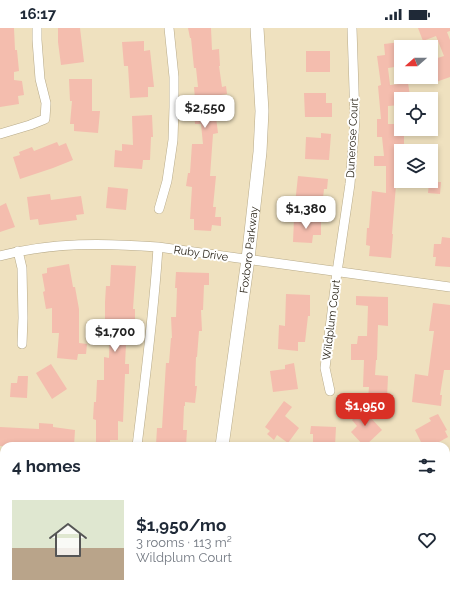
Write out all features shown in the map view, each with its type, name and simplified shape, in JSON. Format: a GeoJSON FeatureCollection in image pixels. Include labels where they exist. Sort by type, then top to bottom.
{"type":"FeatureCollection","features":[{"type":"Feature","properties":{"kind":"main road","name":"Foxboro Parkway"},"geometry":{"type":"LineString","coordinates":[[223,442],[248,259],[260,152],[262,111],[257,28]]}},
{"type":"Feature","properties":{"kind":"street"},"geometry":{"type":"LineString","coordinates":[[0,134],[30,126],[44,119],[46,103],[40,79],[37,28]]}},
{"type":"Feature","properties":{"kind":"street"},"geometry":{"type":"LineString","coordinates":[[159,209],[167,181],[173,140],[174,77],[169,28]]}},
{"type":"Feature","properties":{"kind":"street","name":"Dunerose Court"},"geometry":{"type":"LineString","coordinates":[[337,272],[350,184],[355,120],[352,28]]}},
{"type":"Feature","properties":{"kind":"street","name":"Ruby Drive"},"geometry":{"type":"LineString","coordinates":[[0,256],[36,248],[86,244],[122,244],[158,247],[450,286]]}},
{"type":"Feature","properties":{"kind":"street"},"geometry":{"type":"LineString","coordinates":[[138,442],[148,358],[158,247]]}},
{"type":"Feature","properties":{"kind":"street"},"geometry":{"type":"LineString","coordinates":[[18,251],[22,268],[22,344]]}},
{"type":"Feature","properties":{"kind":"street","name":"Wildplum Court"},"geometry":{"type":"LineString","coordinates":[[330,391],[325,368],[337,272]]}},
{"type":"Feature","properties":{"kind":"building"},"geometry":{"type":"Polygon","coordinates":[[[0,28],[14,28],[15,50],[17,50],[19,71],[14,72],[14,80],[22,81],[24,95],[18,96],[19,104],[0,107],[0,28]]]}},
{"type":"Feature","properties":{"kind":"building"},"geometry":{"type":"Polygon","coordinates":[[[58,28],[80,28],[84,62],[61,65],[58,28]]]}},
{"type":"Feature","properties":{"kind":"building"},"geometry":{"type":"Polygon","coordinates":[[[188,28],[211,28],[212,50],[219,49],[219,66],[222,87],[226,86],[227,94],[221,95],[221,100],[214,101],[218,133],[213,134],[210,176],[216,176],[213,207],[216,207],[215,217],[221,217],[221,226],[212,225],[211,231],[194,230],[194,219],[190,219],[192,187],[186,186],[188,173],[190,173],[192,144],[203,144],[201,124],[195,124],[194,111],[196,111],[194,87],[198,87],[196,68],[194,68],[191,38],[188,28]]]}},
{"type":"Feature","properties":{"kind":"building"},"geometry":{"type":"Polygon","coordinates":[[[418,28],[450,28],[450,31],[447,32],[450,40],[450,77],[438,81],[438,58],[444,56],[436,36],[423,40],[418,28]]]}},
{"type":"Feature","properties":{"kind":"building"},"geometry":{"type":"Polygon","coordinates":[[[144,41],[144,51],[150,50],[154,87],[148,87],[148,97],[130,98],[128,66],[124,66],[122,42],[144,41]]]}},
{"type":"Feature","properties":{"kind":"building"},"geometry":{"type":"Polygon","coordinates":[[[394,43],[394,67],[388,68],[390,85],[408,84],[409,92],[394,92],[394,106],[388,106],[388,124],[394,124],[394,136],[404,136],[404,144],[394,144],[394,188],[396,188],[391,258],[369,256],[370,246],[366,245],[372,191],[386,193],[386,166],[374,166],[374,156],[384,156],[382,137],[377,137],[377,119],[381,119],[378,86],[381,85],[377,56],[385,55],[384,44],[394,43]]]}},
{"type":"Feature","properties":{"kind":"building"},"geometry":{"type":"Polygon","coordinates":[[[306,51],[330,51],[330,72],[306,72],[306,51]]]}},
{"type":"Feature","properties":{"kind":"building"},"geometry":{"type":"Polygon","coordinates":[[[69,79],[92,79],[92,111],[100,111],[98,133],[74,131],[74,124],[70,124],[72,101],[70,101],[69,79]]]}},
{"type":"Feature","properties":{"kind":"building"},"geometry":{"type":"Polygon","coordinates":[[[304,93],[326,93],[326,103],[332,103],[332,117],[305,117],[304,93]]]}},
{"type":"Feature","properties":{"kind":"building"},"geometry":{"type":"Polygon","coordinates":[[[152,115],[153,137],[151,137],[150,160],[143,160],[142,169],[114,167],[115,150],[122,151],[122,144],[133,145],[132,116],[152,115]]]}},
{"type":"Feature","properties":{"kind":"building"},"geometry":{"type":"Polygon","coordinates":[[[321,133],[331,134],[329,160],[305,159],[306,137],[321,138],[321,133]]]}},
{"type":"Feature","properties":{"kind":"building"},"geometry":{"type":"Polygon","coordinates":[[[57,142],[59,146],[66,143],[73,160],[20,179],[13,157],[20,155],[19,152],[32,147],[34,151],[57,142]]]}},
{"type":"Feature","properties":{"kind":"building"},"geometry":{"type":"Polygon","coordinates":[[[298,176],[328,179],[327,189],[324,189],[322,207],[295,204],[298,176]]]}},
{"type":"Feature","properties":{"kind":"building"},"geometry":{"type":"Polygon","coordinates":[[[438,182],[441,182],[440,194],[428,193],[428,188],[438,188],[438,182]]]}},
{"type":"Feature","properties":{"kind":"building"},"geometry":{"type":"Polygon","coordinates":[[[108,187],[128,189],[126,210],[106,208],[108,187]]]}},
{"type":"Feature","properties":{"kind":"building"},"geometry":{"type":"Polygon","coordinates":[[[50,194],[51,200],[81,196],[84,214],[76,215],[77,220],[39,225],[38,219],[30,220],[27,197],[50,194]]]}},
{"type":"Feature","properties":{"kind":"building"},"geometry":{"type":"Polygon","coordinates":[[[6,203],[15,227],[0,232],[0,206],[6,203]]]}},
{"type":"Feature","properties":{"kind":"building"},"geometry":{"type":"Polygon","coordinates":[[[294,219],[321,220],[321,235],[313,235],[312,243],[293,242],[294,219]]]}},
{"type":"Feature","properties":{"kind":"building"},"geometry":{"type":"Polygon","coordinates":[[[442,237],[450,238],[450,267],[435,266],[436,257],[433,257],[434,244],[441,244],[442,237]]]}},
{"type":"Feature","properties":{"kind":"building"},"geometry":{"type":"Polygon","coordinates":[[[69,264],[79,309],[79,343],[87,344],[86,354],[78,354],[77,360],[57,358],[59,333],[52,333],[52,308],[46,309],[43,292],[45,291],[42,274],[47,273],[47,268],[69,264]]]}},
{"type":"Feature","properties":{"kind":"building"},"geometry":{"type":"Polygon","coordinates":[[[111,265],[136,266],[133,309],[135,309],[135,326],[132,326],[131,344],[126,344],[125,364],[129,364],[129,374],[125,374],[123,422],[118,421],[118,440],[110,440],[110,442],[96,442],[96,420],[93,419],[94,402],[96,402],[97,380],[104,380],[104,357],[109,358],[110,325],[105,324],[105,302],[106,286],[110,286],[111,265]]]}},
{"type":"Feature","properties":{"kind":"building"},"geometry":{"type":"Polygon","coordinates":[[[176,272],[209,273],[209,285],[204,285],[203,310],[201,310],[202,331],[199,331],[196,357],[195,386],[197,386],[195,403],[185,402],[184,406],[183,430],[187,430],[186,442],[156,442],[157,428],[162,428],[166,363],[169,363],[172,338],[171,317],[176,317],[177,288],[175,288],[176,272]]]}},
{"type":"Feature","properties":{"kind":"building"},"geometry":{"type":"Polygon","coordinates":[[[286,294],[310,295],[310,316],[308,316],[305,342],[298,342],[298,351],[278,349],[279,325],[285,326],[286,294]]]}},
{"type":"Feature","properties":{"kind":"building"},"geometry":{"type":"Polygon","coordinates":[[[356,296],[388,297],[388,326],[378,325],[375,375],[388,376],[387,399],[368,399],[369,387],[363,387],[364,360],[351,360],[351,344],[357,344],[358,336],[367,336],[368,306],[356,305],[356,296]]]}},
{"type":"Feature","properties":{"kind":"building"},"geometry":{"type":"Polygon","coordinates":[[[433,303],[450,305],[450,370],[444,370],[440,395],[442,395],[441,406],[412,402],[415,374],[428,376],[434,331],[429,331],[433,303]]]}},
{"type":"Feature","properties":{"kind":"building"},"geometry":{"type":"Polygon","coordinates":[[[294,363],[298,389],[273,392],[270,371],[285,369],[285,365],[294,363]]]}},
{"type":"Feature","properties":{"kind":"building"},"geometry":{"type":"Polygon","coordinates":[[[51,364],[67,389],[52,399],[36,373],[51,364]]]}},
{"type":"Feature","properties":{"kind":"building"},"geometry":{"type":"Polygon","coordinates":[[[18,376],[28,376],[27,398],[10,397],[11,383],[17,383],[18,376]]]}},
{"type":"Feature","properties":{"kind":"building"},"geometry":{"type":"Polygon","coordinates":[[[284,401],[292,407],[285,416],[299,428],[289,442],[287,442],[277,435],[274,440],[267,434],[270,431],[265,427],[284,401]]]}},
{"type":"Feature","properties":{"kind":"building"},"geometry":{"type":"Polygon","coordinates":[[[365,407],[373,415],[370,417],[382,430],[369,442],[360,442],[351,432],[357,426],[352,420],[365,407]]]}},
{"type":"Feature","properties":{"kind":"building"},"geometry":{"type":"Polygon","coordinates":[[[438,414],[447,430],[445,431],[448,437],[439,442],[421,442],[415,430],[431,421],[429,418],[438,414]]]}},
{"type":"Feature","properties":{"kind":"building"},"geometry":{"type":"Polygon","coordinates":[[[39,423],[53,424],[53,427],[75,430],[74,442],[0,442],[0,427],[39,429],[39,423]]]}},
{"type":"Feature","properties":{"kind":"building"},"geometry":{"type":"Polygon","coordinates":[[[311,426],[336,427],[335,442],[313,442],[313,434],[310,434],[311,426]]]}}]}
